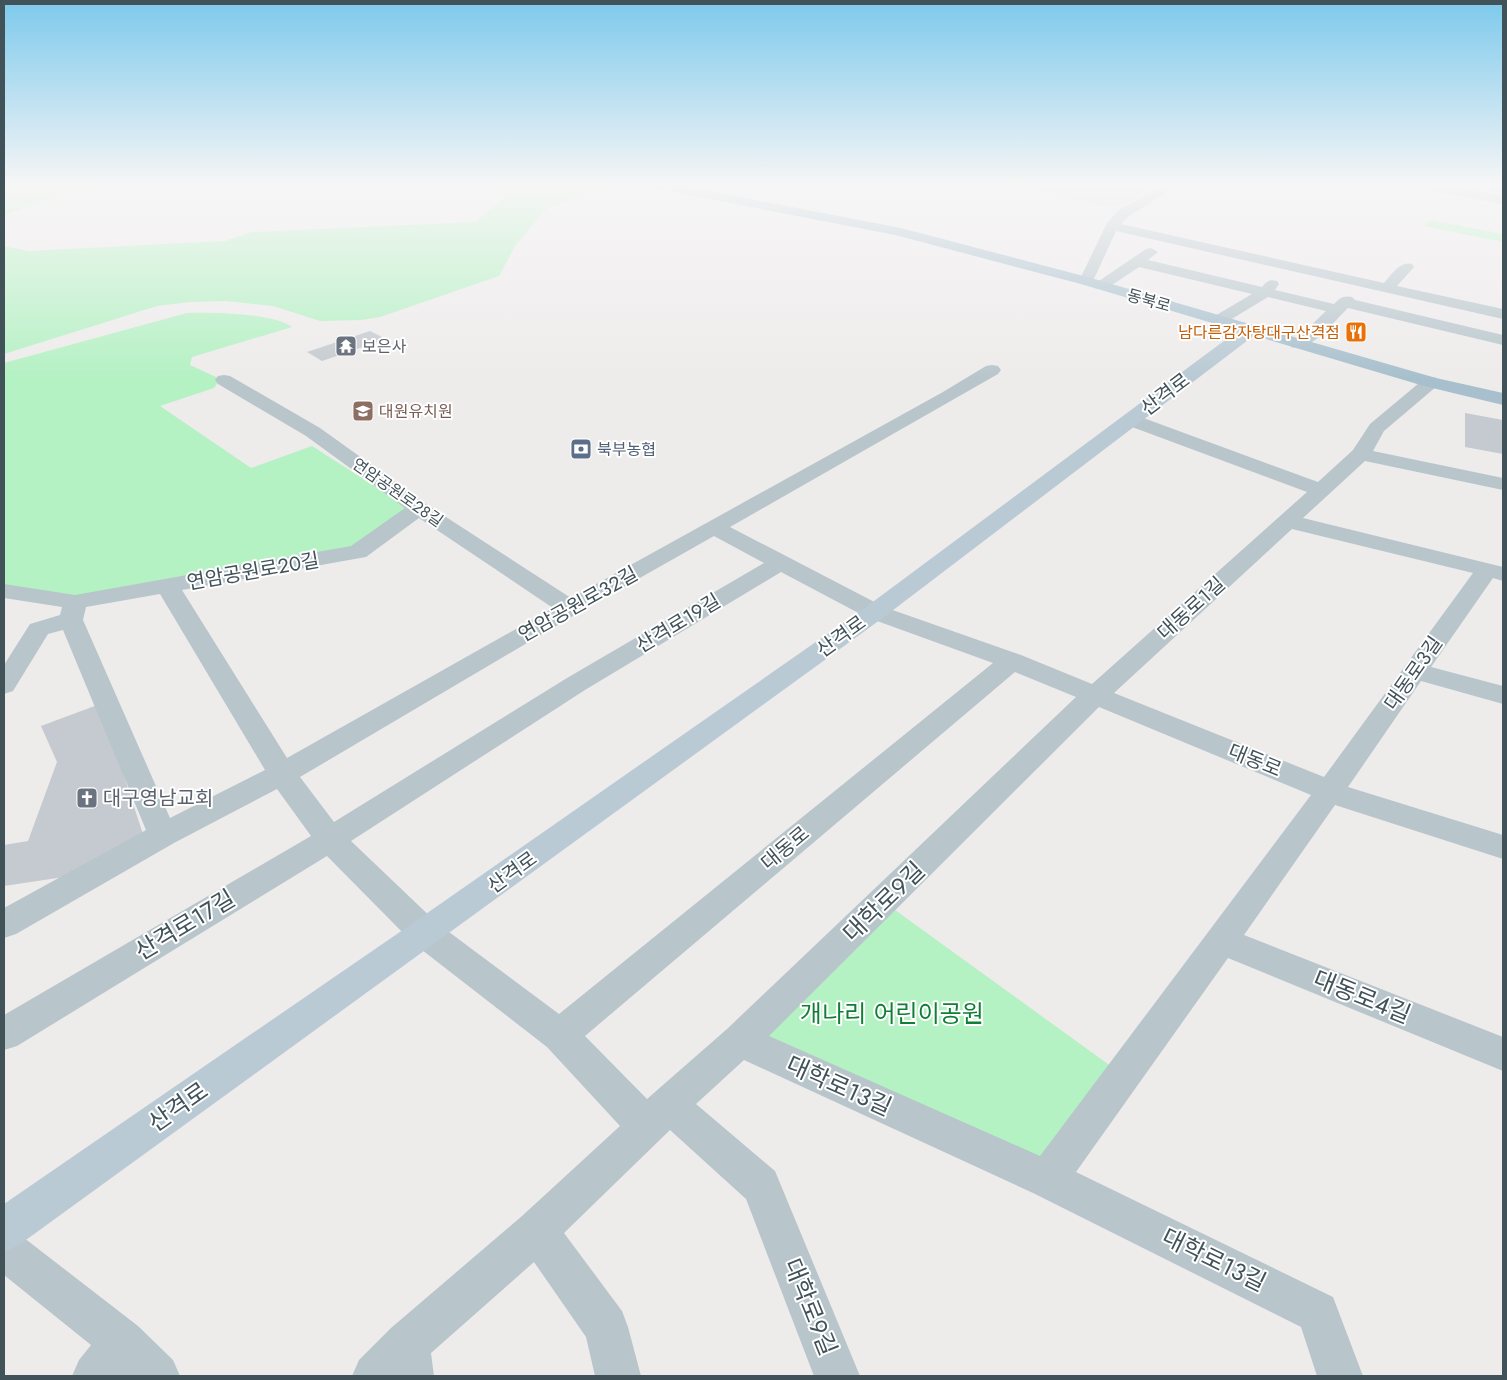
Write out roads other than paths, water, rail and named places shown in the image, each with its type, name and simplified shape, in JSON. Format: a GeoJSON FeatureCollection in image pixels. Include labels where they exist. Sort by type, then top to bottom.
{"type":"FeatureCollection","features":[{"type":"Feature","properties":{"kind":"main road","name":"동북로"},"geometry":{"type":"LineString","coordinates":[[965,249],[1102,286],[1431,382],[1503,399]]}},
{"type":"Feature","properties":{"kind":"street"},"geometry":{"type":"LineString","coordinates":[[1086,282],[1101,249]]}},
{"type":"Feature","properties":{"kind":"street"},"geometry":{"type":"LineString","coordinates":[[1102,286],[1159,249]]}},
{"type":"Feature","properties":{"kind":"street"},"geometry":{"type":"LineString","coordinates":[[1220,249],[1503,314]]}},
{"type":"Feature","properties":{"kind":"street"},"geometry":{"type":"LineString","coordinates":[[1137,262],[1266,292],[1454,328],[1503,340]]}},
{"type":"Feature","properties":{"kind":"street"},"geometry":{"type":"LineString","coordinates":[[1219,320],[1266,292],[1292,266]]}},
{"type":"Feature","properties":{"kind":"street"},"geometry":{"type":"LineString","coordinates":[[1387,288],[1407,267]]}},
{"type":"Feature","properties":{"kind":"street"},"geometry":{"type":"LineString","coordinates":[[1258,274],[1281,279]]}},
{"type":"Feature","properties":{"kind":"street"},"geometry":{"type":"LineString","coordinates":[[1297,343],[1308,337],[1365,283]]}},
{"type":"Feature","properties":{"kind":"street"},"geometry":{"type":"LineString","coordinates":[[1441,343],[1454,328],[1468,306]]}},
{"type":"Feature","properties":{"kind":"street","name":"산격로"},"geometry":{"type":"LineString","coordinates":[[4,1230],[875,612],[1250,330]]}},
{"type":"Feature","properties":{"kind":"street","name":"연암공원로32길"},"geometry":{"type":"LineString","coordinates":[[4,924],[163,835],[282,774],[570,608],[715,528],[992,370]]}},
{"type":"Feature","properties":{"kind":"street","name":"연암공원로28길"},"geometry":{"type":"LineString","coordinates":[[224,380],[313,432],[419,508],[570,608]]}},
{"type":"Feature","properties":{"kind":"street"},"geometry":{"type":"LineString","coordinates":[[1431,382],[1377,428],[1361,454],[1503,484]]}},
{"type":"Feature","properties":{"kind":"street"},"geometry":{"type":"LineString","coordinates":[[1131,420],[1321,490]]}},
{"type":"Feature","properties":{"kind":"street","name":"대동로1길"},"geometry":{"type":"LineString","coordinates":[[1094,695],[1361,454]]}},
{"type":"Feature","properties":{"kind":"street","name":"연암공원로20길"},"geometry":{"type":"LineString","coordinates":[[4,592],[73,611],[168,587],[358,552],[419,508]]}},
{"type":"Feature","properties":{"kind":"street"},"geometry":{"type":"LineString","coordinates":[[1287,521],[1495,572]]}},
{"type":"Feature","properties":{"kind":"street"},"geometry":{"type":"LineString","coordinates":[[715,528],[875,612]]}},
{"type":"Feature","properties":{"kind":"street","name":"산격로19길"},"geometry":{"type":"LineString","coordinates":[[576,684],[780,563]]}},
{"type":"Feature","properties":{"kind":"street","name":"대동로3길"},"geometry":{"type":"LineString","coordinates":[[1330,791],[1415,671],[1495,572]]}},
{"type":"Feature","properties":{"kind":"street"},"geometry":{"type":"LineString","coordinates":[[168,587],[282,774],[330,839],[425,933],[560,1035]]}},
{"type":"Feature","properties":{"kind":"street"},"geometry":{"type":"LineString","coordinates":[[4,685],[39,629],[73,611],[108,703],[163,835]]}},
{"type":"Feature","properties":{"kind":"street","name":"대동로"},"geometry":{"type":"LineString","coordinates":[[875,612],[1012,661],[1354,801],[1503,847]]}},
{"type":"Feature","properties":{"kind":"street","name":"대동로"},"geometry":{"type":"LineString","coordinates":[[560,1035],[1012,661]]}},
{"type":"Feature","properties":{"kind":"street"},"geometry":{"type":"LineString","coordinates":[[1415,671],[1503,695]]}},
{"type":"Feature","properties":{"kind":"street","name":"산격로17길"},"geometry":{"type":"LineString","coordinates":[[4,1034],[330,839],[576,684]]}},
{"type":"Feature","properties":{"kind":"street","name":"대학로9길"},"geometry":{"type":"LineString","coordinates":[[375,1376],[409,1360],[537,1230],[657,1116],[740,1041],[1094,695]]}},
{"type":"Feature","properties":{"kind":"street"},"geometry":{"type":"LineString","coordinates":[[1048,1179],[1330,791]]}},
{"type":"Feature","properties":{"kind":"street","name":"대동로4길"},"geometry":{"type":"LineString","coordinates":[[1221,940],[1503,1054]]}},
{"type":"Feature","properties":{"kind":"street","name":"대학로9길"},"geometry":{"type":"LineString","coordinates":[[560,1035],[657,1116],[760,1184],[837,1376]]}},
{"type":"Feature","properties":{"kind":"street","name":"대학로13길"},"geometry":{"type":"LineString","coordinates":[[740,1041],[1048,1179],[1318,1312],[1340,1376]]}},
{"type":"Feature","properties":{"kind":"street"},"geometry":{"type":"LineString","coordinates":[[537,1230],[606,1327],[618,1376]]}},
{"type":"Feature","properties":{"kind":"street"},"geometry":{"type":"LineString","coordinates":[[4,1249],[122,1342],[157,1376]]}},
{"type":"Feature","properties":{"kind":"street"},"geometry":{"type":"LineString","coordinates":[[95,1376],[122,1342]]}},
{"type":"Feature","properties":{"kind":"place","name":"남다른감자탕대구산격점"},"geometry":{"type":"Point","coordinates":[1356,332]}},
{"type":"Feature","properties":{"kind":"place","name":"보은사"},"geometry":{"type":"Point","coordinates":[346,346]}},
{"type":"Feature","properties":{"kind":"place","name":"대원유치원"},"geometry":{"type":"Point","coordinates":[363,411]}},
{"type":"Feature","properties":{"kind":"place","name":"북부농협"},"geometry":{"type":"Point","coordinates":[581,449]}},
{"type":"Feature","properties":{"kind":"place","name":"대구영남교회"},"geometry":{"type":"Point","coordinates":[87,798]}},
{"type":"Feature","properties":{"kind":"park label","name":"개나리 어린이공원"},"geometry":{"type":"Point","coordinates":[892,1014]}}]}
